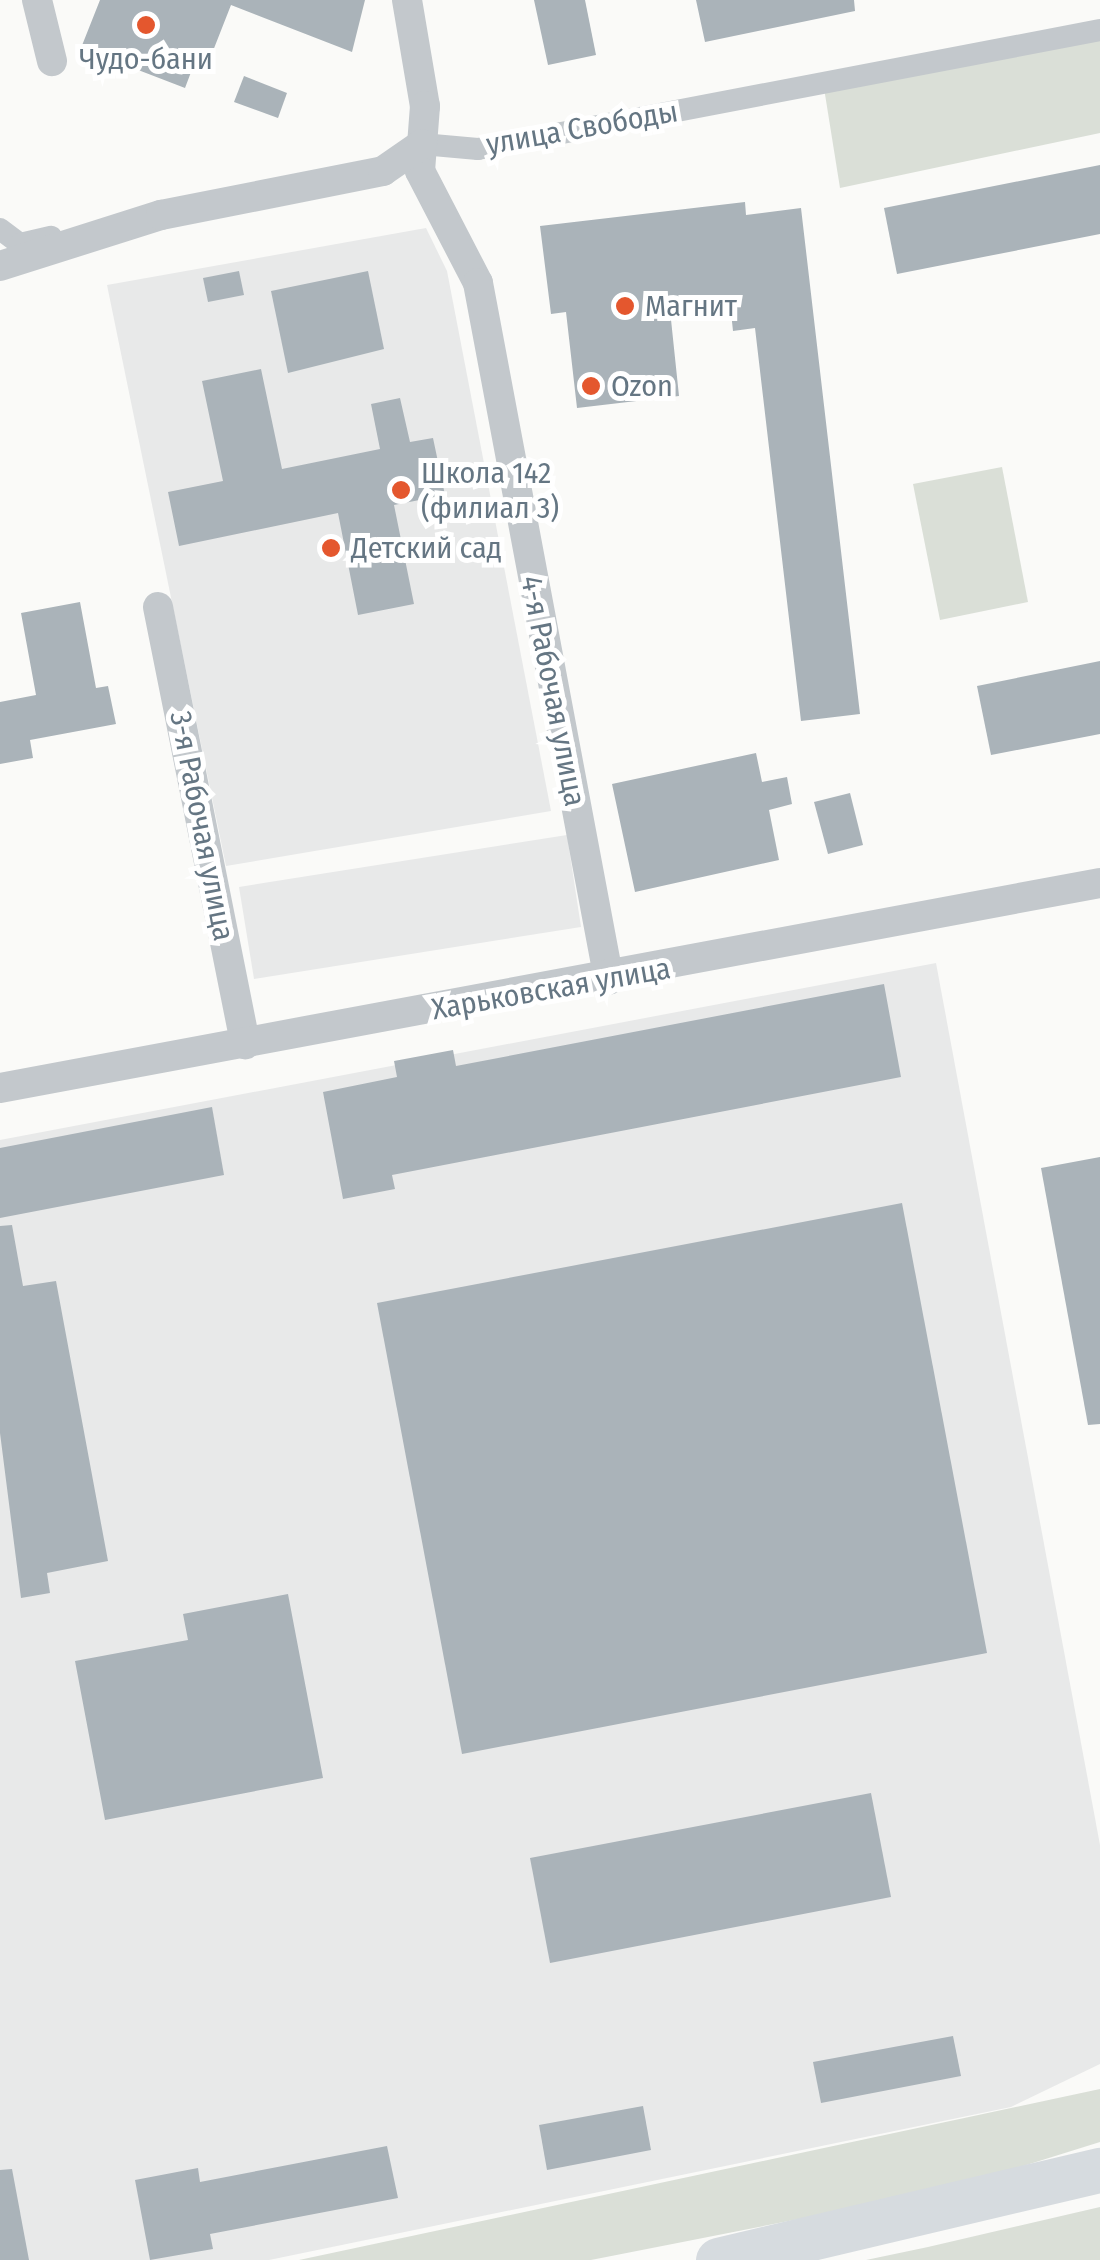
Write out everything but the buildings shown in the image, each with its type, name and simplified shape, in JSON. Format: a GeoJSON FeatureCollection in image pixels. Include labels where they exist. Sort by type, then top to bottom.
{"type":"FeatureCollection","features":[{"type":"Feature","properties":{"kind":"main road"},"geometry":{"type":"LineString","coordinates":[[718,2260],[1100,2170]]}},
{"type":"Feature","properties":{"kind":"street"},"geometry":{"type":"LineString","coordinates":[[37,0],[52,61]]}},
{"type":"Feature","properties":{"kind":"street","name":"4-я Рабочая улица"},"geometry":{"type":"LineString","coordinates":[[407,0],[425,106],[422,144],[427,195],[478,284],[609,980]]}},
{"type":"Feature","properties":{"kind":"street","name":"улица Свободы"},"geometry":{"type":"LineString","coordinates":[[422,144],[478,149],[1100,30]]}},
{"type":"Feature","properties":{"kind":"street"},"geometry":{"type":"LineString","coordinates":[[0,266],[189,208],[257,201],[383,171],[422,144]]}},
{"type":"Feature","properties":{"kind":"street"},"geometry":{"type":"LineString","coordinates":[[0,229],[20,244],[76,242]]}},
{"type":"Feature","properties":{"kind":"street","name":"3-я Рабочая улица"},"geometry":{"type":"LineString","coordinates":[[158,607],[246,1044]]}},
{"type":"Feature","properties":{"kind":"street","name":"Харьковская улица"},"geometry":{"type":"LineString","coordinates":[[0,1088],[609,980],[1100,883]]}},
{"type":"Feature","properties":{"kind":"shaded area"},"geometry":{"type":"Polygon","coordinates":[[[1100,36],[1100,133],[840,188],[824,88],[1100,36]]]}},
{"type":"Feature","properties":{"kind":"shaded area","name":"Детский сад"},"geometry":{"type":"Polygon","coordinates":[[[426,228],[447,271],[551,811],[226,866],[107,285],[426,228]]]}},
{"type":"Feature","properties":{"kind":"shaded area"},"geometry":{"type":"Polygon","coordinates":[[[1002,467],[1028,602],[940,620],[913,484],[1002,467]]]}},
{"type":"Feature","properties":{"kind":"shaded area"},"geometry":{"type":"Polygon","coordinates":[[[567,835],[581,927],[254,979],[239,887],[567,835]]]}},
{"type":"Feature","properties":{"kind":"shaded area"},"geometry":{"type":"Polygon","coordinates":[[[936,963],[1100,1845],[1100,2064],[1011,2107],[269,2260],[0,2260],[0,1140],[936,963]]]}},
{"type":"Feature","properties":{"kind":"shaded area"},"geometry":{"type":"Polygon","coordinates":[[[1100,2089],[1100,2142],[946,2190],[591,2260],[299,2260],[1100,2089]]]}},
{"type":"Feature","properties":{"kind":"shaded area"},"geometry":{"type":"Polygon","coordinates":[[[1100,2207],[1100,2260],[866,2260],[928,2247],[1100,2207]]]}},
{"type":"Feature","properties":{"kind":"place","name":"Чудо-бани"},"geometry":{"type":"Point","coordinates":[146,25]}},
{"type":"Feature","properties":{"kind":"place","name":"Магнит"},"geometry":{"type":"Point","coordinates":[625,306]}},
{"type":"Feature","properties":{"kind":"place","name":"Ozon"},"geometry":{"type":"Point","coordinates":[591,386]}},
{"type":"Feature","properties":{"kind":"place","name":"Школа 142 (филиал 3)"},"geometry":{"type":"Point","coordinates":[401,490]}},
{"type":"Feature","properties":{"kind":"place","name":"Детский сад"},"geometry":{"type":"Point","coordinates":[331,548]}}]}
